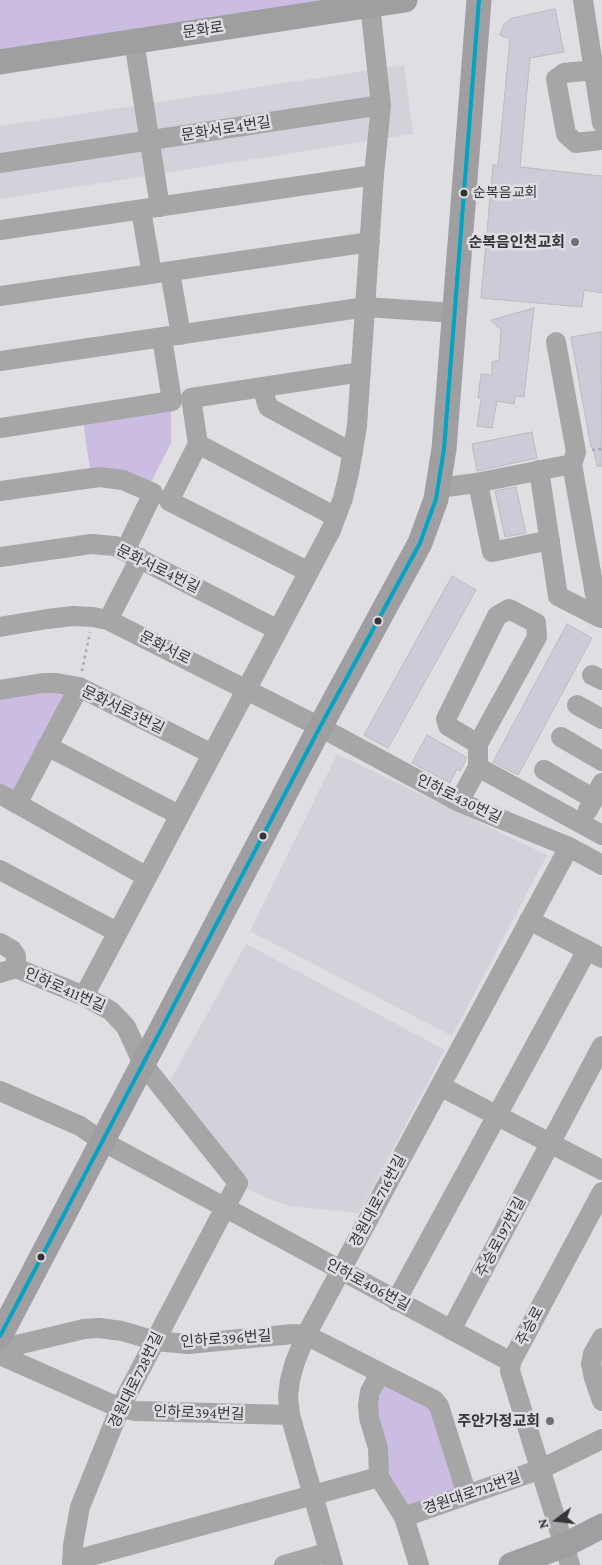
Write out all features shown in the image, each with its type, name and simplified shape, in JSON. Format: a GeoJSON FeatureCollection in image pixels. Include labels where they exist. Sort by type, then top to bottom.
{"type":"FeatureCollection","features":[{"type":"Feature","properties":{"kind":"main road","name":"문화로"},"geometry":{"type":"LineString","coordinates":[[0,62],[134,41],[314,7],[370,5],[406,0]]}},
{"type":"Feature","properties":{"kind":"main road"},"geometry":{"type":"LineString","coordinates":[[0,1336],[320,727],[420,542],[439,488],[444,449],[479,0]]}},
{"type":"Feature","properties":{"kind":"main road"},"geometry":{"type":"LineString","coordinates":[[511,1565],[567,1555],[602,1526]]}},
{"type":"Feature","properties":{"kind":"street"},"geometry":{"type":"LineString","coordinates":[[583,0],[602,123]]}},
{"type":"Feature","properties":{"kind":"street"},"geometry":{"type":"LineString","coordinates":[[84,996],[331,530],[350,473],[357,426],[374,175],[381,105],[370,5]]}},
{"type":"Feature","properties":{"kind":"street"},"geometry":{"type":"LineString","coordinates":[[0,428],[172,401],[171,336],[151,208],[150,140],[134,41]]}},
{"type":"Feature","properties":{"kind":"street"},"geometry":{"type":"LineString","coordinates":[[594,70],[564,73],[556,79],[566,134],[576,143],[602,140]]}},
{"type":"Feature","properties":{"kind":"street","name":"문화서로4번길"},"geometry":{"type":"LineString","coordinates":[[0,163],[381,105]]}},
{"type":"Feature","properties":{"kind":"street"},"geometry":{"type":"LineString","coordinates":[[0,230],[374,175]]}},
{"type":"Feature","properties":{"kind":"street"},"geometry":{"type":"LineString","coordinates":[[0,296],[370,242]]}},
{"type":"Feature","properties":{"kind":"street"},"geometry":{"type":"LineString","coordinates":[[0,362],[366,307],[455,313]]}},
{"type":"Feature","properties":{"kind":"street"},"geometry":{"type":"LineString","coordinates":[[556,342],[576,452],[572,464],[601,617]]}},
{"type":"Feature","properties":{"kind":"street"},"geometry":{"type":"LineString","coordinates":[[0,627],[47,619],[101,618],[161,497],[198,444],[191,398],[361,372]]}},
{"type":"Feature","properties":{"kind":"street"},"geometry":{"type":"LineString","coordinates":[[262,387],[268,406],[353,453]]}},
{"type":"Feature","properties":{"kind":"street"},"geometry":{"type":"LineString","coordinates":[[198,444],[336,517]]}},
{"type":"Feature","properties":{"kind":"street"},"geometry":{"type":"LineString","coordinates":[[439,488],[476,483],[572,464]]}},
{"type":"Feature","properties":{"kind":"street"},"geometry":{"type":"LineString","coordinates":[[539,470],[558,596],[601,617]]}},
{"type":"Feature","properties":{"kind":"street"},"geometry":{"type":"LineString","coordinates":[[0,491],[99,478],[123,480],[161,497],[309,572]]}},
{"type":"Feature","properties":{"kind":"street"},"geometry":{"type":"LineString","coordinates":[[480,493],[492,552],[550,540]]}},
{"type":"Feature","properties":{"kind":"street","name":"문화서로4번길"},"geometry":{"type":"LineString","coordinates":[[0,557],[91,544],[109,545],[132,554],[278,630]]}},
{"type":"Feature","properties":{"kind":"street"},"geometry":{"type":"LineString","coordinates":[[459,802],[478,767],[478,744],[537,637],[536,623],[509,609],[497,616],[446,719],[448,726],[478,744]]}},
{"type":"Feature","properties":{"kind":"street","name":"문화서로"},"geometry":{"type":"LineString","coordinates":[[101,618],[320,727]]}},
{"type":"Feature","properties":{"kind":"street","name":"문화서로3번길"},"geometry":{"type":"LineString","coordinates":[[0,690],[43,683],[79,687],[212,754]]}},
{"type":"Feature","properties":{"kind":"street"},"geometry":{"type":"LineString","coordinates":[[79,687],[47,746],[8,799],[147,877]]}},
{"type":"Feature","properties":{"kind":"street"},"geometry":{"type":"LineString","coordinates":[[577,705],[602,719]]}},
{"type":"Feature","properties":{"kind":"street","name":"인하로430번길"},"geometry":{"type":"LineString","coordinates":[[320,727],[459,802],[569,847],[602,865]]}},
{"type":"Feature","properties":{"kind":"street"},"geometry":{"type":"LineString","coordinates":[[561,737],[602,761]]}},
{"type":"Feature","properties":{"kind":"street"},"geometry":{"type":"LineString","coordinates":[[47,746],[179,815]]}},
{"type":"Feature","properties":{"kind":"street"},"geometry":{"type":"LineString","coordinates":[[478,767],[602,835]]}},
{"type":"Feature","properties":{"kind":"street"},"geometry":{"type":"LineString","coordinates":[[544,770],[598,791],[581,823]]}},
{"type":"Feature","properties":{"kind":"street","name":"경원대로716번길"},"geometry":{"type":"LineString","coordinates":[[331,1559],[290,1416],[288,1397],[290,1380],[306,1335],[569,847]]}},
{"type":"Feature","properties":{"kind":"street"},"geometry":{"type":"LineString","coordinates":[[0,870],[117,932]]}},
{"type":"Feature","properties":{"kind":"street"},"geometry":{"type":"LineString","coordinates":[[396,1301],[497,1116],[594,954],[529,920]]}},
{"type":"Feature","properties":{"kind":"street","name":"인하로411번길"},"geometry":{"type":"LineString","coordinates":[[0,943],[12,950],[16,956],[8,971],[84,996],[111,1011],[126,1027],[144,1064]]}},
{"type":"Feature","properties":{"kind":"street","name":"주승로197번길"},"geometry":{"type":"LineString","coordinates":[[451,1330],[602,1046]]}},
{"type":"Feature","properties":{"kind":"street"},"geometry":{"type":"LineString","coordinates":[[144,1064],[238,1183],[225,1208]]}},
{"type":"Feature","properties":{"kind":"street"},"geometry":{"type":"LineString","coordinates":[[440,1086],[602,1170]]}},
{"type":"Feature","properties":{"kind":"street","name":"인하로406번길"},"geometry":{"type":"LineString","coordinates":[[0,1091],[80,1126],[102,1141],[511,1362]]}},
{"type":"Feature","properties":{"kind":"street","name":"주승로"},"geometry":{"type":"LineString","coordinates":[[567,1555],[510,1370],[511,1362],[602,1192]]}},
{"type":"Feature","properties":{"kind":"street","name":"경원대로728번길"},"geometry":{"type":"LineString","coordinates":[[225,1208],[120,1408],[80,1507],[75,1525],[72,1563],[312,1495]]}},
{"type":"Feature","properties":{"kind":"street","name":"인하로396번길"},"geometry":{"type":"LineString","coordinates":[[0,1349],[84,1329],[99,1328],[122,1330],[156,1341],[188,1344],[293,1334],[306,1335]]}},
{"type":"Feature","properties":{"kind":"street"},"geometry":{"type":"LineString","coordinates":[[306,1335],[434,1400],[439,1406],[467,1495]]}},
{"type":"Feature","properties":{"kind":"street"},"geometry":{"type":"LineString","coordinates":[[602,1338],[593,1354],[591,1364],[602,1401]]}},
{"type":"Feature","properties":{"kind":"street","name":"인하로394번길"},"geometry":{"type":"LineString","coordinates":[[0,1355],[120,1408],[135,1411],[290,1416]]}},
{"type":"Feature","properties":{"kind":"street"},"geometry":{"type":"LineString","coordinates":[[312,1495],[379,1477],[378,1448],[368,1405],[370,1392],[380,1373]]}},
{"type":"Feature","properties":{"kind":"street"},"geometry":{"type":"LineString","coordinates":[[541,1469],[602,1439]]}},
{"type":"Feature","properties":{"kind":"street","name":"경원대로712번길"},"geometry":{"type":"LineString","coordinates":[[404,1517],[541,1469]]}},
{"type":"Feature","properties":{"kind":"street","name":"경원대로712번길"},"geometry":{"type":"LineString","coordinates":[[379,1477],[404,1517],[419,1565]]}},
{"type":"Feature","properties":{"kind":"street"},"geometry":{"type":"LineString","coordinates":[[284,1565],[331,1559]]}},
{"type":"Feature","properties":{"kind":"path"},"geometry":{"type":"LineString","coordinates":[[79,687],[101,618]]}},
{"type":"Feature","properties":{"kind":"shaded area"},"geometry":{"type":"Polygon","coordinates":[[[0,0],[364,0],[0,56],[0,0]]]}},
{"type":"Feature","properties":{"kind":"shaded area"},"geometry":{"type":"Polygon","coordinates":[[[404,65],[413,134],[0,199],[0,126],[404,65]]]}},
{"type":"Feature","properties":{"kind":"shaded area"},"geometry":{"type":"Polygon","coordinates":[[[171,409],[171,443],[150,484],[90,470],[83,420],[171,409]]]}},
{"type":"Feature","properties":{"kind":"shaded area"},"geometry":{"type":"Polygon","coordinates":[[[43,689],[70,691],[15,794],[0,786],[0,698],[43,689]]]}},
{"type":"Feature","properties":{"kind":"shaded area"},"geometry":{"type":"Polygon","coordinates":[[[337,754],[547,855],[452,1036],[250,931],[337,754]]]}},
{"type":"Feature","properties":{"kind":"shaded area"},"geometry":{"type":"Polygon","coordinates":[[[246,944],[445,1050],[359,1213],[289,1206],[248,1189],[226,1157],[166,1088],[246,944]]]}},
{"type":"Feature","properties":{"kind":"shaded area"},"geometry":{"type":"Polygon","coordinates":[[[386,1380],[436,1409],[460,1491],[407,1509],[383,1476],[375,1410],[386,1380]]]}},
{"type":"Feature","properties":{"kind":"building"},"geometry":{"type":"Polygon","coordinates":[[[555,9],[564,52],[530,58],[520,167],[602,176],[602,293],[584,290],[582,307],[481,298],[493,165],[498,165],[510,39],[500,35],[504,24],[512,18],[555,9]]]}},
{"type":"Feature","properties":{"kind":"building"},"geometry":{"type":"Polygon","coordinates":[[[534,308],[524,397],[515,396],[514,404],[497,401],[492,428],[477,426],[481,399],[478,398],[481,374],[492,375],[492,362],[499,360],[501,330],[491,320],[534,308]]]}},
{"type":"Feature","properties":{"kind":"building"},"geometry":{"type":"Polygon","coordinates":[[[601,332],[602,466],[597,466],[593,447],[591,447],[571,337],[601,332]]]}},
{"type":"Feature","properties":{"kind":"building"},"geometry":{"type":"Polygon","coordinates":[[[532,432],[537,458],[477,471],[472,444],[532,432]]]}},
{"type":"Feature","properties":{"kind":"building"},"geometry":{"type":"Polygon","coordinates":[[[516,487],[526,533],[505,537],[495,491],[516,487]]]}},
{"type":"Feature","properties":{"kind":"building"},"geometry":{"type":"Polygon","coordinates":[[[452,576],[476,590],[388,748],[364,735],[452,576]]]}},
{"type":"Feature","properties":{"kind":"building"},"geometry":{"type":"Polygon","coordinates":[[[567,624],[592,638],[518,775],[493,762],[567,624]]]}},
{"type":"Feature","properties":{"kind":"building"},"geometry":{"type":"Polygon","coordinates":[[[427,735],[466,757],[460,771],[457,769],[450,783],[412,763],[427,735]]]}},
{"type":"Feature","properties":{"kind":"transit line"},"geometry":{"type":"LineString","coordinates":[[0,1336],[320,727],[420,543],[436,499],[444,449],[479,0]]}},
{"type":"Feature","properties":{"kind":"place","name":"순복음교회"},"geometry":{"type":"Point","coordinates":[464,193]}},
{"type":"Feature","properties":{"kind":"place","name":"순복음인천교회"},"geometry":{"type":"Point","coordinates":[575,242]}},
{"type":"Feature","properties":{"kind":"place","name":"주안가정교회"},"geometry":{"type":"Point","coordinates":[550,1421]}}]}
